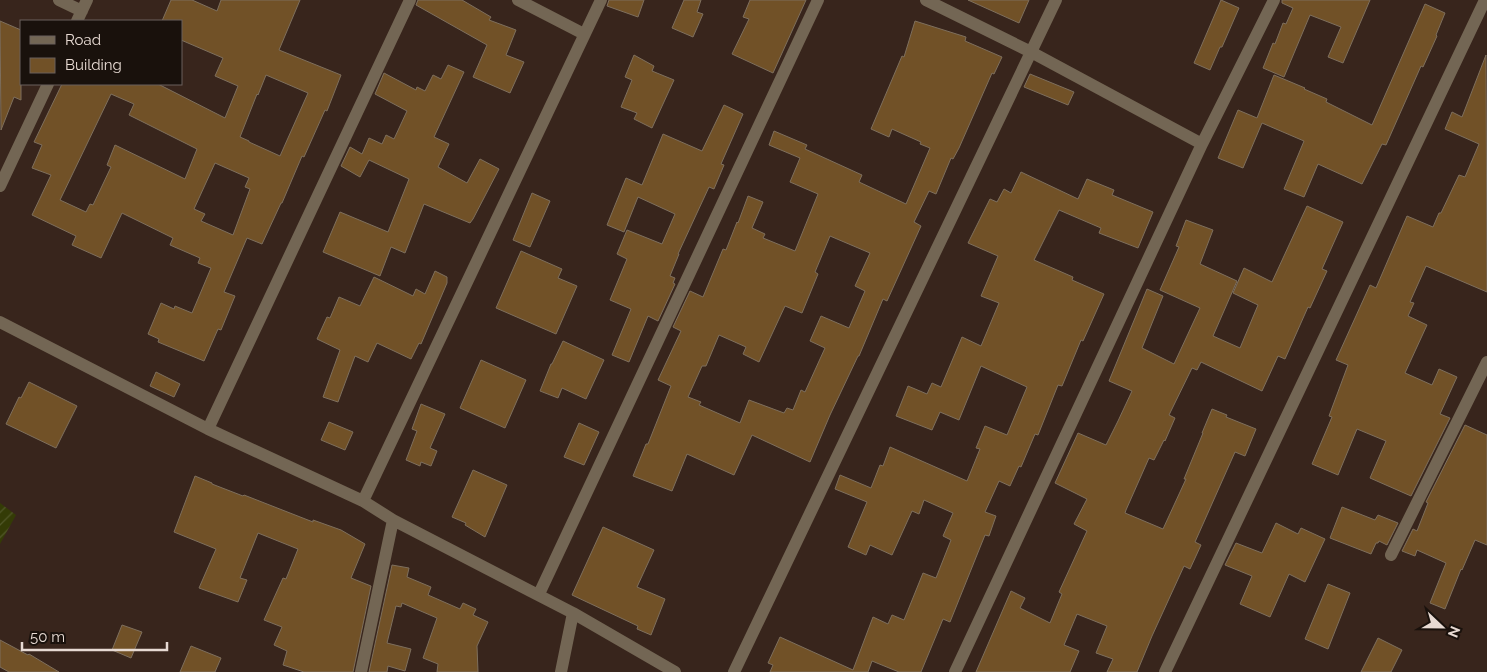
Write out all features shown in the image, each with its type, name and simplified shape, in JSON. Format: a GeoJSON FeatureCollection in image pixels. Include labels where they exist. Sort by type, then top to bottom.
{"type":"FeatureCollection","features":[{"type":"Feature","properties":{"kind":"street"},"geometry":{"type":"LineString","coordinates":[[59,0],[82,11]]}},
{"type":"Feature","properties":{"kind":"street"},"geometry":{"type":"LineString","coordinates":[[208,430],[410,0]]}},
{"type":"Feature","properties":{"kind":"street"},"geometry":{"type":"LineString","coordinates":[[518,0],[584,34]]}},
{"type":"Feature","properties":{"kind":"street"},"geometry":{"type":"LineString","coordinates":[[363,502],[601,0]]}},
{"type":"Feature","properties":{"kind":"street"},"geometry":{"type":"LineString","coordinates":[[539,594],[818,0]]}},
{"type":"Feature","properties":{"kind":"street"},"geometry":{"type":"LineString","coordinates":[[926,0],[1031,52],[1202,144]]}},
{"type":"Feature","properties":{"kind":"street"},"geometry":{"type":"LineString","coordinates":[[734,672],[1056,0]]}},
{"type":"Feature","properties":{"kind":"street"},"geometry":{"type":"LineString","coordinates":[[954,672],[1202,144],[1274,0]]}},
{"type":"Feature","properties":{"kind":"street"},"geometry":{"type":"LineString","coordinates":[[1165,672],[1485,0]]}},
{"type":"Feature","properties":{"kind":"street"},"geometry":{"type":"LineString","coordinates":[[0,186],[48,85]]}},
{"type":"Feature","properties":{"kind":"street"},"geometry":{"type":"LineString","coordinates":[[0,322],[208,430],[363,502],[393,520],[539,594],[675,672]]}},
{"type":"Feature","properties":{"kind":"street"},"geometry":{"type":"LineString","coordinates":[[1390,555],[1487,362]]}},
{"type":"Feature","properties":{"kind":"street"},"geometry":{"type":"LineString","coordinates":[[361,672],[393,520]]}},
{"type":"Feature","properties":{"kind":"street"},"geometry":{"type":"LineString","coordinates":[[561,672],[573,613]]}},
{"type":"Feature","properties":{"kind":"green space"},"geometry":{"type":"Polygon","coordinates":[[[0,503],[16,515],[0,544],[0,503]]]}},
{"type":"Feature","properties":{"kind":"building"},"geometry":{"type":"Polygon","coordinates":[[[171,0],[192,0],[217,11],[221,0],[300,0],[279,50],[341,75],[327,111],[325,110],[304,157],[302,156],[262,244],[247,238],[224,292],[235,296],[221,330],[218,329],[204,361],[158,342],[159,339],[148,334],[161,303],[174,309],[175,306],[192,313],[211,268],[198,263],[200,258],[170,245],[173,238],[122,213],[101,258],[72,245],[76,236],[32,215],[51,175],[32,168],[42,145],[34,142],[62,85],[160,85],[225,118],[238,86],[215,76],[223,58],[182,40],[182,20],[162,20],[171,0]],[[266,75],[240,137],[280,156],[308,93],[266,75]],[[111,94],[60,200],[86,212],[90,204],[93,205],[111,167],[107,165],[115,145],[185,179],[197,149],[129,115],[134,104],[111,94]],[[215,163],[194,209],[205,214],[201,221],[233,235],[250,189],[245,187],[249,178],[215,163]]]}},
{"type":"Feature","properties":{"kind":"building"},"geometry":{"type":"Polygon","coordinates":[[[418,0],[462,0],[491,17],[489,20],[516,30],[506,55],[524,62],[510,93],[473,77],[487,45],[416,5],[418,0]]]}},
{"type":"Feature","properties":{"kind":"building"},"geometry":{"type":"Polygon","coordinates":[[[609,0],[644,0],[638,17],[607,6],[609,0]]]}},
{"type":"Feature","properties":{"kind":"building"},"geometry":{"type":"Polygon","coordinates":[[[684,0],[701,0],[697,12],[703,14],[693,37],[672,28],[684,0]]]}},
{"type":"Feature","properties":{"kind":"building"},"geometry":{"type":"Polygon","coordinates":[[[750,0],[806,0],[773,73],[732,54],[749,19],[743,17],[750,0]]]}},
{"type":"Feature","properties":{"kind":"building"},"geometry":{"type":"Polygon","coordinates":[[[968,0],[1029,0],[1019,23],[968,0]]]}},
{"type":"Feature","properties":{"kind":"building"},"geometry":{"type":"Polygon","coordinates":[[[1221,0],[1239,8],[1210,70],[1194,63],[1221,0]]]}},
{"type":"Feature","properties":{"kind":"building"},"geometry":{"type":"Polygon","coordinates":[[[1282,0],[1370,0],[1343,63],[1328,57],[1341,27],[1310,15],[1284,77],[1263,68],[1283,23],[1286,24],[1293,8],[1282,3],[1282,0]]]}},
{"type":"Feature","properties":{"kind":"building"},"geometry":{"type":"Polygon","coordinates":[[[1425,4],[1445,13],[1437,36],[1423,67],[1421,66],[1386,145],[1382,144],[1362,184],[1318,164],[1304,197],[1284,189],[1304,141],[1262,123],[1243,168],[1218,158],[1238,110],[1257,118],[1274,75],[1327,99],[1326,102],[1372,125],[1425,4]]]}},
{"type":"Feature","properties":{"kind":"building"},"geometry":{"type":"Polygon","coordinates":[[[0,21],[20,30],[21,85],[21,100],[14,97],[1,130],[0,21]]]}},
{"type":"Feature","properties":{"kind":"building"},"geometry":{"type":"Polygon","coordinates":[[[915,21],[966,37],[965,41],[1002,57],[994,74],[992,73],[959,148],[953,159],[951,158],[936,194],[929,191],[914,222],[921,226],[887,301],[883,299],[810,462],[752,435],[734,475],[687,454],[672,491],[633,476],[671,386],[658,380],[681,331],[673,327],[690,291],[703,297],[723,249],[726,250],[748,196],[763,202],[752,228],[765,234],[763,238],[795,251],[818,194],[790,182],[800,158],[769,145],[774,131],[807,145],[805,149],[862,175],[859,182],[906,204],[930,148],[892,129],[889,137],[871,129],[902,56],[904,57],[915,21]],[[830,236],[815,272],[818,274],[802,313],[785,306],[759,362],[743,354],[746,347],[719,335],[706,366],[702,366],[688,397],[701,402],[699,405],[740,423],[749,400],[784,413],[787,408],[793,410],[801,390],[805,392],[825,348],[810,341],[821,316],[849,328],[865,291],[855,286],[870,253],[830,236]]]}},
{"type":"Feature","properties":{"kind":"building"},"geometry":{"type":"Polygon","coordinates":[[[634,55],[654,66],[652,71],[674,80],[652,128],[634,119],[637,113],[621,107],[632,80],[625,77],[634,55]]]}},
{"type":"Feature","properties":{"kind":"building"},"geometry":{"type":"Polygon","coordinates":[[[1486,55],[1487,292],[1426,266],[1410,302],[1414,303],[1408,316],[1427,325],[1405,373],[1432,385],[1439,369],[1457,377],[1440,414],[1450,418],[1411,496],[1370,478],[1386,441],[1357,429],[1338,475],[1312,464],[1332,417],[1329,416],[1348,365],[1336,360],[1370,285],[1376,288],[1407,216],[1433,227],[1459,175],[1465,177],[1479,144],[1445,129],[1452,112],[1462,117],[1486,55]]]}},
{"type":"Feature","properties":{"kind":"building"},"geometry":{"type":"Polygon","coordinates":[[[448,65],[464,72],[434,137],[449,144],[438,167],[467,183],[480,159],[499,169],[473,219],[470,223],[424,204],[405,253],[391,247],[380,276],[323,252],[340,212],[388,232],[409,179],[369,160],[360,177],[341,166],[350,147],[362,154],[369,138],[382,144],[386,135],[394,139],[407,111],[375,94],[384,73],[416,90],[417,87],[425,91],[433,75],[441,79],[448,65]]]}},
{"type":"Feature","properties":{"kind":"building"},"geometry":{"type":"Polygon","coordinates":[[[1030,74],[1074,92],[1068,105],[1024,87],[1030,74]]]}},
{"type":"Feature","properties":{"kind":"building"},"geometry":{"type":"Polygon","coordinates":[[[724,105],[743,114],[721,164],[724,165],[714,189],[709,187],[678,254],[670,276],[675,278],[673,283],[675,284],[658,321],[648,316],[629,362],[612,355],[631,309],[610,300],[627,259],[617,254],[627,230],[662,244],[675,214],[638,197],[624,232],[607,225],[626,178],[642,185],[663,134],[702,151],[724,105]]]}},
{"type":"Feature","properties":{"kind":"building"},"geometry":{"type":"Polygon","coordinates":[[[1021,172],[1078,199],[1087,179],[1114,190],[1112,195],[1153,212],[1138,248],[1099,233],[1101,228],[1059,210],[1034,260],[1073,277],[1072,280],[1104,294],[1083,341],[1081,340],[1062,386],[1058,385],[1038,435],[1035,434],[1021,467],[1019,466],[1010,486],[999,481],[985,512],[996,516],[989,536],[985,535],[950,622],[943,619],[921,672],[899,672],[872,661],[868,672],[770,672],[773,665],[768,663],[780,637],[853,670],[873,617],[888,624],[892,615],[904,620],[923,573],[936,578],[951,540],[943,536],[953,513],[924,500],[919,514],[912,511],[892,555],[870,545],[866,555],[848,547],[867,502],[835,489],[840,475],[871,488],[880,465],[883,466],[890,447],[967,481],[980,449],[976,448],[985,426],[1007,435],[1027,387],[981,366],[959,420],[940,412],[932,430],[896,416],[908,386],[927,394],[932,383],[941,387],[962,337],[981,346],[999,303],[981,296],[998,256],[968,243],[990,199],[997,202],[1004,189],[1011,193],[1021,172]]]}},
{"type":"Feature","properties":{"kind":"building"},"geometry":{"type":"Polygon","coordinates":[[[532,193],[550,201],[530,247],[513,240],[532,193]]]}},
{"type":"Feature","properties":{"kind":"building"},"geometry":{"type":"Polygon","coordinates":[[[1307,206],[1343,222],[1322,269],[1327,271],[1310,308],[1308,307],[1285,359],[1278,356],[1262,391],[1201,362],[1197,370],[1192,368],[1169,415],[1175,418],[1165,441],[1154,460],[1149,458],[1126,510],[1125,513],[1163,529],[1186,479],[1184,479],[1212,409],[1256,429],[1245,456],[1235,452],[1195,542],[1201,545],[1190,569],[1184,566],[1137,672],[1107,672],[1113,659],[1096,653],[1107,626],[1077,614],[1064,645],[1079,651],[1070,672],[976,672],[1011,591],[1025,598],[1020,608],[1050,623],[1062,594],[1059,592],[1087,531],[1074,524],[1087,499],[1055,483],[1078,433],[1106,445],[1118,421],[1132,391],[1109,381],[1147,289],[1163,296],[1142,348],[1174,364],[1200,308],[1160,290],[1179,247],[1176,246],[1186,220],[1213,230],[1200,264],[1237,281],[1213,336],[1240,348],[1258,305],[1233,293],[1244,268],[1272,282],[1307,206]]]}},
{"type":"Feature","properties":{"kind":"building"},"geometry":{"type":"Polygon","coordinates":[[[521,251],[562,269],[558,278],[577,286],[556,334],[496,308],[521,251]]]}},
{"type":"Feature","properties":{"kind":"building"},"geometry":{"type":"Polygon","coordinates":[[[435,271],[447,277],[447,283],[421,344],[419,343],[411,359],[377,343],[368,362],[355,356],[338,402],[323,397],[340,350],[317,339],[327,317],[330,318],[339,297],[360,306],[374,277],[413,296],[416,289],[425,294],[435,271]]]}},
{"type":"Feature","properties":{"kind":"building"},"geometry":{"type":"Polygon","coordinates":[[[563,341],[604,360],[586,399],[562,388],[558,398],[540,391],[563,341]]]}},
{"type":"Feature","properties":{"kind":"building"},"geometry":{"type":"Polygon","coordinates":[[[481,360],[526,380],[505,428],[460,408],[481,360]]]}},
{"type":"Feature","properties":{"kind":"building"},"geometry":{"type":"Polygon","coordinates":[[[156,372],[180,384],[174,397],[150,386],[156,372]]]}},
{"type":"Feature","properties":{"kind":"building"},"geometry":{"type":"Polygon","coordinates":[[[29,382],[77,406],[56,448],[6,424],[19,397],[21,398],[29,382]]]}},
{"type":"Feature","properties":{"kind":"building"},"geometry":{"type":"Polygon","coordinates":[[[421,404],[445,414],[430,448],[437,451],[431,466],[421,462],[420,466],[406,460],[417,431],[412,429],[421,404]]]}},
{"type":"Feature","properties":{"kind":"building"},"geometry":{"type":"Polygon","coordinates":[[[329,422],[353,432],[345,450],[321,440],[329,422]]]}},
{"type":"Feature","properties":{"kind":"building"},"geometry":{"type":"Polygon","coordinates":[[[579,423],[599,432],[584,465],[564,457],[579,423]]]}},
{"type":"Feature","properties":{"kind":"building"},"geometry":{"type":"Polygon","coordinates":[[[1465,425],[1487,435],[1487,545],[1475,540],[1445,609],[1430,603],[1446,563],[1417,550],[1415,556],[1402,551],[1413,529],[1417,531],[1428,503],[1426,502],[1465,425]]]}},
{"type":"Feature","properties":{"kind":"building"},"geometry":{"type":"Polygon","coordinates":[[[473,470],[507,485],[485,537],[465,525],[466,523],[452,517],[473,470]]]}},
{"type":"Feature","properties":{"kind":"building"},"geometry":{"type":"Polygon","coordinates":[[[195,476],[313,522],[313,520],[341,530],[365,544],[351,578],[371,586],[353,672],[304,672],[283,665],[287,651],[274,645],[282,627],[264,620],[283,578],[286,579],[298,549],[258,533],[240,578],[247,580],[238,602],[199,588],[216,549],[174,532],[195,476]]]}},
{"type":"Feature","properties":{"kind":"building"},"geometry":{"type":"Polygon","coordinates":[[[1342,507],[1375,520],[1378,515],[1398,523],[1387,545],[1379,541],[1376,543],[1371,554],[1330,538],[1342,507]]]}},
{"type":"Feature","properties":{"kind":"building"},"geometry":{"type":"Polygon","coordinates":[[[1276,523],[1298,534],[1301,528],[1325,539],[1305,582],[1289,574],[1270,617],[1240,604],[1252,576],[1225,565],[1236,543],[1262,553],[1276,523]]]}},
{"type":"Feature","properties":{"kind":"building"},"geometry":{"type":"Polygon","coordinates":[[[603,527],[654,550],[637,587],[665,599],[651,635],[637,629],[638,626],[572,595],[603,527]]]}},
{"type":"Feature","properties":{"kind":"building"},"geometry":{"type":"Polygon","coordinates":[[[392,565],[409,568],[407,577],[431,587],[428,595],[460,609],[463,603],[476,609],[473,615],[488,622],[477,646],[478,672],[437,672],[438,664],[423,658],[437,618],[402,603],[401,607],[396,606],[387,643],[411,649],[405,671],[388,666],[387,672],[369,672],[392,565]]]}},
{"type":"Feature","properties":{"kind":"building"},"geometry":{"type":"Polygon","coordinates":[[[1328,584],[1350,593],[1328,649],[1305,639],[1328,584]]]}},
{"type":"Feature","properties":{"kind":"building"},"geometry":{"type":"Polygon","coordinates":[[[122,625],[142,632],[131,658],[112,650],[122,625]]]}},
{"type":"Feature","properties":{"kind":"building"},"geometry":{"type":"Polygon","coordinates":[[[1378,638],[1402,650],[1391,672],[1361,672],[1378,638]]]}},
{"type":"Feature","properties":{"kind":"building"},"geometry":{"type":"Polygon","coordinates":[[[0,640],[29,654],[59,672],[9,672],[0,667],[0,640]]]}},
{"type":"Feature","properties":{"kind":"building"},"geometry":{"type":"Polygon","coordinates":[[[191,646],[221,658],[215,672],[180,672],[191,646]]]}}]}
